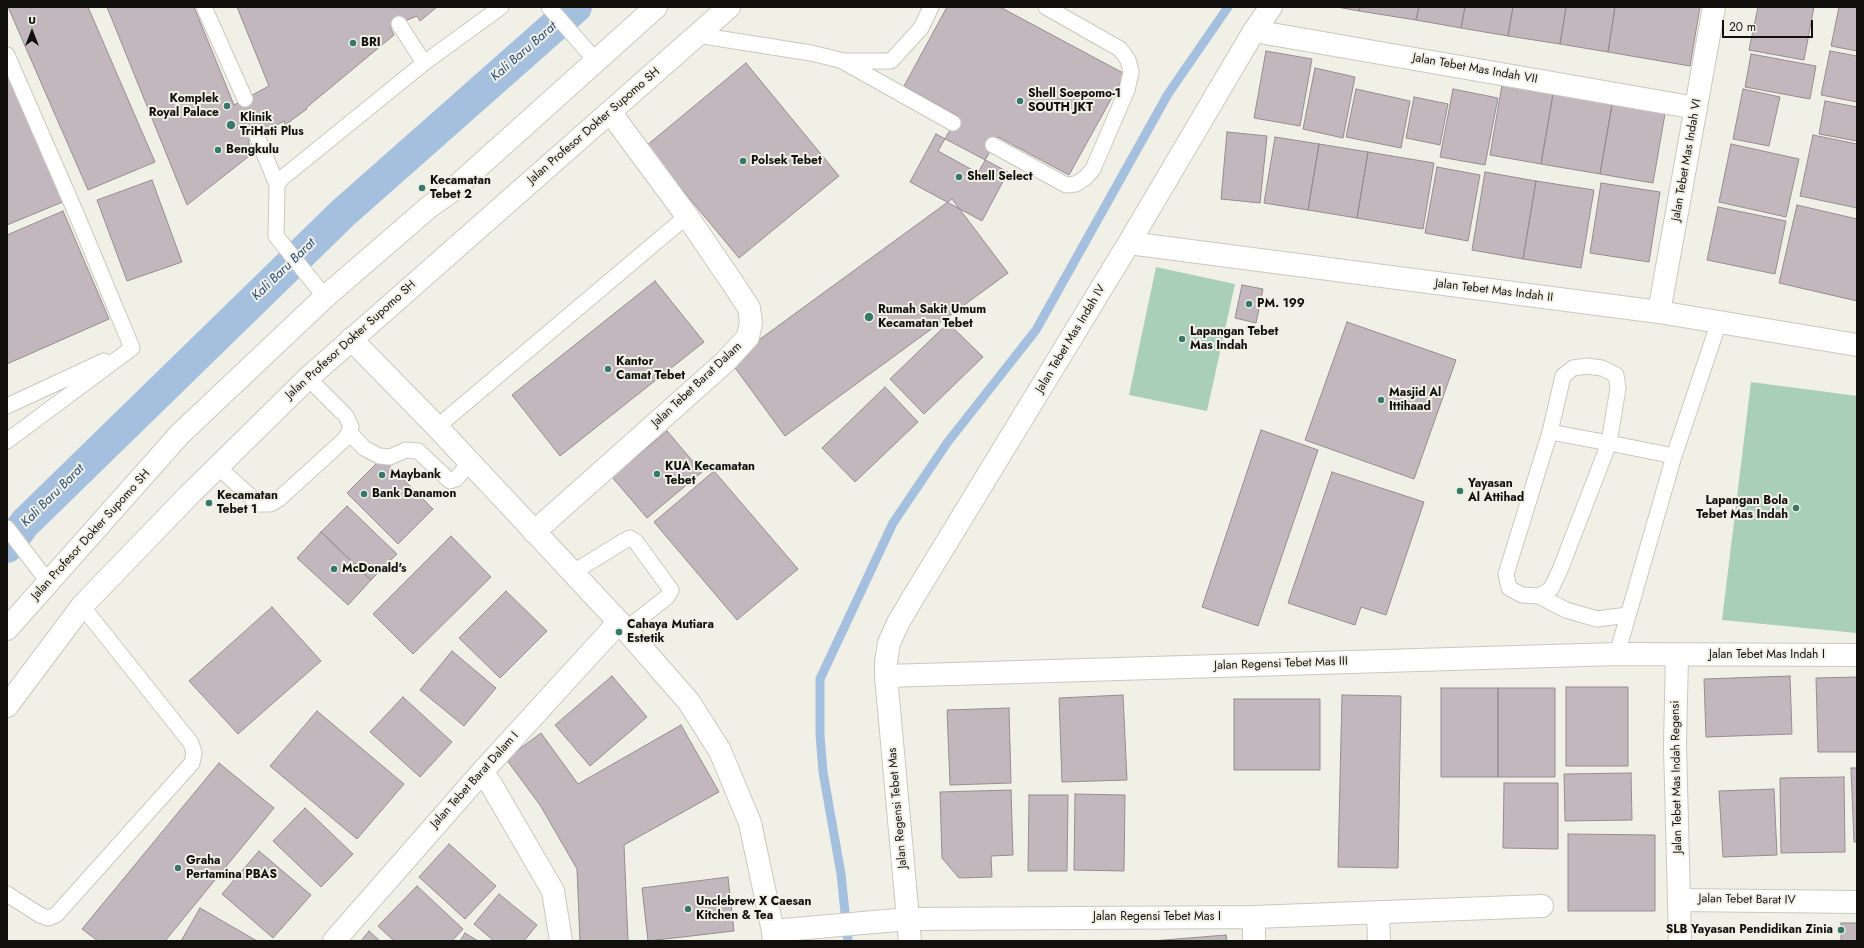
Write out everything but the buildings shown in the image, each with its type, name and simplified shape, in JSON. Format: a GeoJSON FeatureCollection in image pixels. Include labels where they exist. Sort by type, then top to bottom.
{"type":"FeatureCollection","features":[{"type":"Feature","properties":{"kind":"street","name":"Jalan Profesor Dokter Supomo SH"},"geometry":{"type":"LineString","coordinates":[[7,629],[180,434],[325,297],[429,208],[449,193],[656,7]]}},
{"type":"Feature","properties":{"kind":"street","name":"Jalan Profesor Dokter Supomo SH"},"geometry":{"type":"LineString","coordinates":[[7,706],[82,606],[189,495],[219,468],[308,378],[730,7]]}},
{"type":"Feature","properties":{"kind":"street","name":"Jalan Tebet Mas Indah IV"},"geometry":{"type":"LineString","coordinates":[[886,676],[886,662],[889,643],[898,623],[1129,243],[1254,31],[1271,7]]}},
{"type":"Feature","properties":{"kind":"street","name":"Jalan Tebet Mas Indah VI"},"geometry":{"type":"LineString","coordinates":[[1659,312],[1714,7]]}},
{"type":"Feature","properties":{"kind":"street","name":"Jalan Tebet Mas Indah VII"},"geometry":{"type":"LineString","coordinates":[[1254,31],[1696,108]]}},
{"type":"Feature","properties":{"kind":"street","name":"Jalan Tebet Barat Dalam"},"geometry":{"type":"LineString","coordinates":[[534,532],[725,362],[748,337],[751,322],[749,308],[687,216],[610,112]]}},
{"type":"Feature","properties":{"kind":"street","name":"Jalan Tebet Mas Indah II"},"geometry":{"type":"LineString","coordinates":[[1129,243],[1659,312],[1857,345]]}},
{"type":"Feature","properties":{"kind":"street"},"geometry":{"type":"LineString","coordinates":[[351,339],[437,428],[622,626],[689,702],[720,751],[750,823],[780,934]]}},
{"type":"Feature","properties":{"kind":"street","name":"Jalan Tebet Barat Dalam I"},"geometry":{"type":"LineString","coordinates":[[334,941],[482,772],[622,626]]}},
{"type":"Feature","properties":{"kind":"street","name":"Jalan Regensi Tebet Mas III"},"geometry":{"type":"LineString","coordinates":[[886,676],[1617,654],[1677,655]]}},
{"type":"Feature","properties":{"kind":"street","name":"Jalan Tebet Mas Indah I"},"geometry":{"type":"LineString","coordinates":[[1677,655],[1857,655]]}},
{"type":"Feature","properties":{"kind":"street","name":"Jalan Tebet Mas Indah Regensi"},"geometry":{"type":"LineString","coordinates":[[1677,655],[1675,745],[1679,900]]}},
{"type":"Feature","properties":{"kind":"street","name":"Jalan Regensi Tebet Mas"},"geometry":{"type":"LineString","coordinates":[[886,676],[910,941]]}},
{"type":"Feature","properties":{"kind":"street"},"geometry":{"type":"LineString","coordinates":[[482,772],[492,786],[553,891],[559,939]]}},
{"type":"Feature","properties":{"kind":"street"},"geometry":{"type":"LineString","coordinates":[[1679,900],[1680,941]]}},
{"type":"Feature","properties":{"kind":"street","name":"Jalan Tebet Barat IV"},"geometry":{"type":"LineString","coordinates":[[1679,900],[1857,902]]}},
{"type":"Feature","properties":{"kind":"street","name":"Jalan Regensi Tebet Mas I"},"geometry":{"type":"LineString","coordinates":[[780,934],[908,919],[1254,917],[1542,906]]}},
{"type":"Feature","properties":{"kind":"street"},"geometry":{"type":"LineString","coordinates":[[1378,913],[1380,941]]}},
{"type":"Feature","properties":{"kind":"street"},"geometry":{"type":"LineString","coordinates":[[1254,917],[1254,941]]}},
{"type":"Feature","properties":{"kind":"lane"},"geometry":{"type":"LineString","coordinates":[[204,7],[245,99]]}},
{"type":"Feature","properties":{"kind":"lane"},"geometry":{"type":"LineString","coordinates":[[277,185],[281,179],[424,63],[501,7]]}},
{"type":"Feature","properties":{"kind":"lane"},"geometry":{"type":"LineString","coordinates":[[549,7],[596,61]]}},
{"type":"Feature","properties":{"kind":"lane"},"geometry":{"type":"LineString","coordinates":[[697,35],[811,53],[844,61],[890,61],[921,28],[931,7]]}},
{"type":"Feature","properties":{"kind":"lane"},"geometry":{"type":"LineString","coordinates":[[993,145],[1066,185],[1076,184],[1093,169],[1127,90],[1131,72],[1128,60],[1120,49],[1046,7]]}},
{"type":"Feature","properties":{"kind":"lane"},"geometry":{"type":"LineString","coordinates":[[399,24],[424,63]]}},
{"type":"Feature","properties":{"kind":"lane"},"geometry":{"type":"LineString","coordinates":[[7,55],[78,218],[132,348]]}},
{"type":"Feature","properties":{"kind":"lane"},"geometry":{"type":"LineString","coordinates":[[844,61],[953,123]]}},
{"type":"Feature","properties":{"kind":"lane"},"geometry":{"type":"LineString","coordinates":[[257,136],[277,185],[276,236],[325,297]]}},
{"type":"Feature","properties":{"kind":"lane"},"geometry":{"type":"LineString","coordinates":[[437,428],[687,216]]}},
{"type":"Feature","properties":{"kind":"lane"},"geometry":{"type":"LineString","coordinates":[[1617,654],[1674,456],[1719,322]]}},
{"type":"Feature","properties":{"kind":"lane"},"geometry":{"type":"LineString","coordinates":[[7,406],[132,348]]}},
{"type":"Feature","properties":{"kind":"lane"},"geometry":{"type":"LineString","coordinates":[[7,442],[132,348]]}},
{"type":"Feature","properties":{"kind":"lane"},"geometry":{"type":"LineString","coordinates":[[1539,596],[1551,589],[1560,570],[1609,443],[1618,388],[1616,375],[1602,368],[1587,366],[1573,368],[1562,376],[1550,432],[1506,574],[1509,588],[1522,595],[1539,596],[1566,610],[1597,619],[1628,615]]}},
{"type":"Feature","properties":{"kind":"lane"},"geometry":{"type":"LineString","coordinates":[[219,468],[259,504],[270,504],[279,499],[346,438],[351,428],[346,416],[308,378]]}},
{"type":"Feature","properties":{"kind":"lane"},"geometry":{"type":"LineString","coordinates":[[349,432],[364,448],[379,456],[390,457],[406,450],[418,451],[450,481],[456,479],[469,463]]}},
{"type":"Feature","properties":{"kind":"lane"},"geometry":{"type":"LineString","coordinates":[[1550,432],[1674,456]]}},
{"type":"Feature","properties":{"kind":"lane"},"geometry":{"type":"LineString","coordinates":[[7,528],[49,583]]}},
{"type":"Feature","properties":{"kind":"lane"},"geometry":{"type":"LineString","coordinates":[[572,573],[630,538],[636,542],[671,590],[667,597],[622,626]]}},
{"type":"Feature","properties":{"kind":"lane"},"geometry":{"type":"LineString","coordinates":[[7,894],[40,915],[48,918],[56,915],[192,763],[194,753],[191,743],[82,606]]}},
{"type":"Feature","properties":{"kind":"green space","name":"Lapangan Tebet Mas Indah"},"geometry":{"type":"Polygon","coordinates":[[[1156,267],[1235,284],[1207,411],[1129,395],[1156,267]]]}},
{"type":"Feature","properties":{"kind":"green space","name":"Lapangan Bola Tebet Mas Indah"},"geometry":{"type":"Polygon","coordinates":[[[1751,382],[1857,396],[1857,633],[1722,620],[1751,382]]]}},
{"type":"Feature","properties":{"kind":"waterway","name":"Kali Baru Barat"},"geometry":{"type":"LineString","coordinates":[[7,547],[25,523],[343,213],[576,7]]}},
{"type":"Feature","properties":{"kind":"waterway"},"geometry":{"type":"LineString","coordinates":[[848,941],[841,874],[823,772],[820,735],[820,679],[893,523],[947,443],[1036,330],[1168,94],[1228,7]]}},
{"type":"Feature","properties":{"kind":"place","name":"BRI"},"geometry":{"type":"Point","coordinates":[353,43]}},
{"type":"Feature","properties":{"kind":"place","name":"Shell Soepomo-1 SOUTH JKT"},"geometry":{"type":"Point","coordinates":[1020,101]}},
{"type":"Feature","properties":{"kind":"place","name":"Komplek Royal Palace"},"geometry":{"type":"Point","coordinates":[227,106]}},
{"type":"Feature","properties":{"kind":"place","name":"Klinik TriHati Plus"},"geometry":{"type":"Point","coordinates":[231,125]}},
{"type":"Feature","properties":{"kind":"place","name":"Bengkulu"},"geometry":{"type":"Point","coordinates":[218,150]}},
{"type":"Feature","properties":{"kind":"place","name":"Polsek Tebet"},"geometry":{"type":"Point","coordinates":[743,161]}},
{"type":"Feature","properties":{"kind":"place","name":"Shell Select"},"geometry":{"type":"Point","coordinates":[959,177]}},
{"type":"Feature","properties":{"kind":"place","name":"Kecamatan Tebet 2"},"geometry":{"type":"Point","coordinates":[422,188]}},
{"type":"Feature","properties":{"kind":"place","name":"PM. 199"},"geometry":{"type":"Point","coordinates":[1249,304]}},
{"type":"Feature","properties":{"kind":"place","name":"Rumah Sakit Umum Kecamatan Tebet"},"geometry":{"type":"Point","coordinates":[869,317]}},
{"type":"Feature","properties":{"kind":"place","name":"Lapangan Tebet Mas Indah"},"geometry":{"type":"Point","coordinates":[1182,339]}},
{"type":"Feature","properties":{"kind":"place","name":"Kantor Camat Tebet"},"geometry":{"type":"Point","coordinates":[608,369]}},
{"type":"Feature","properties":{"kind":"place","name":"Masjid Al Ittihaad"},"geometry":{"type":"Point","coordinates":[1381,400]}},
{"type":"Feature","properties":{"kind":"place","name":"KUA Kecamatan Tebet"},"geometry":{"type":"Point","coordinates":[657,474]}},
{"type":"Feature","properties":{"kind":"place","name":"Maybank"},"geometry":{"type":"Point","coordinates":[382,475]}},
{"type":"Feature","properties":{"kind":"place","name":"Yayasan Al Attihad"},"geometry":{"type":"Point","coordinates":[1460,491]}},
{"type":"Feature","properties":{"kind":"place","name":"Bank Danamon"},"geometry":{"type":"Point","coordinates":[364,494]}},
{"type":"Feature","properties":{"kind":"place","name":"Kecamatan Tebet 1"},"geometry":{"type":"Point","coordinates":[209,503]}},
{"type":"Feature","properties":{"kind":"place","name":"Lapangan Bola Tebet Mas Indah"},"geometry":{"type":"Point","coordinates":[1796,508]}},
{"type":"Feature","properties":{"kind":"place","name":"McDonald's"},"geometry":{"type":"Point","coordinates":[334,569]}},
{"type":"Feature","properties":{"kind":"place","name":"Cahaya Mutiara Estetik"},"geometry":{"type":"Point","coordinates":[619,632]}},
{"type":"Feature","properties":{"kind":"place","name":"Graha Pertamina PBAS"},"geometry":{"type":"Point","coordinates":[178,868]}},
{"type":"Feature","properties":{"kind":"place","name":"Unclebrew X Caesan Kitchen & Tea"},"geometry":{"type":"Point","coordinates":[688,909]}},
{"type":"Feature","properties":{"kind":"place","name":"SLB Yayasan Pendidikan Zinia"},"geometry":{"type":"Point","coordinates":[1841,930]}}]}
